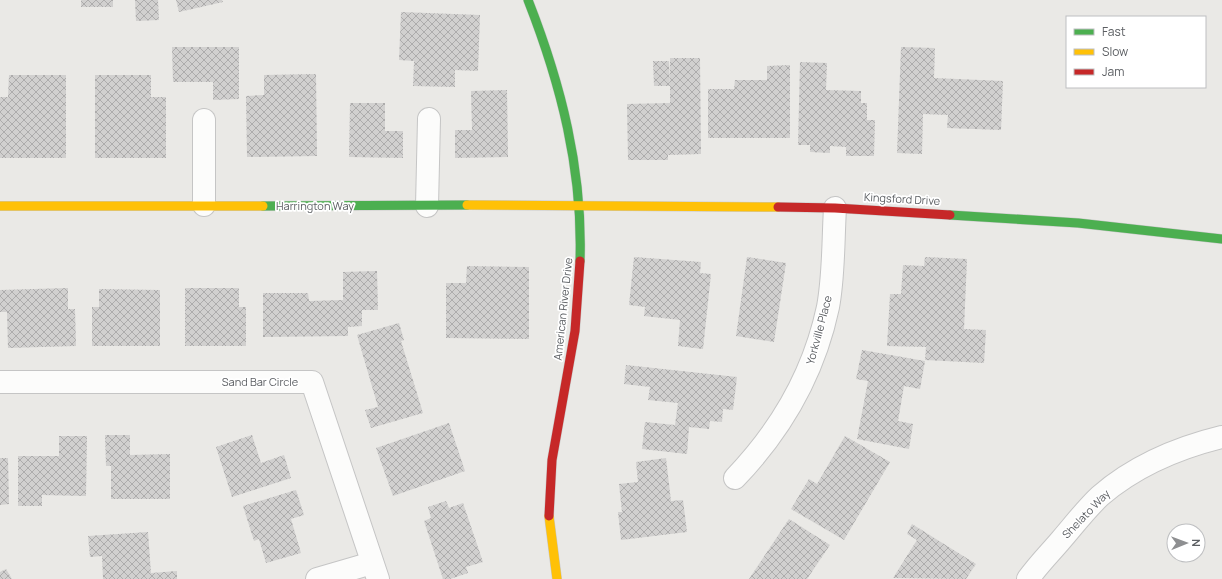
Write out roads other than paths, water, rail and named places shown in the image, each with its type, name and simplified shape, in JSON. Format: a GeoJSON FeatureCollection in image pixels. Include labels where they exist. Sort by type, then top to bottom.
{"type":"FeatureCollection","features":[{"type":"Feature","properties":{"kind":"street","name":"American River Drive"},"geometry":{"type":"LineString","coordinates":[[528,0],[545,41],[563,96],[571,133],[580,205],[581,275],[575,332],[554,451],[550,504],[553,558],[558,579]]}},
{"type":"Feature","properties":{"kind":"street"},"geometry":{"type":"LineString","coordinates":[[204,120],[204,205]]}},
{"type":"Feature","properties":{"kind":"street"},"geometry":{"type":"LineString","coordinates":[[427,206],[429,120]]}},
{"type":"Feature","properties":{"kind":"street","name":"Harrington Way"},"geometry":{"type":"LineString","coordinates":[[0,206],[580,205]]}},
{"type":"Feature","properties":{"kind":"street","name":"Kingsford Drive"},"geometry":{"type":"LineString","coordinates":[[580,205],[835,208],[1078,223],[1222,239]]}},
{"type":"Feature","properties":{"kind":"street","name":"Yorkville Place"},"geometry":{"type":"LineString","coordinates":[[735,478],[755,458],[785,417],[801,387],[814,356],[828,308],[835,208]]}},
{"type":"Feature","properties":{"kind":"street","name":"Sand Bar Circle"},"geometry":{"type":"LineString","coordinates":[[0,382],[312,382],[375,571]]}},
{"type":"Feature","properties":{"kind":"street","name":"Shelato Way"},"geometry":{"type":"LineString","coordinates":[[1028,579],[1088,509],[1100,497],[1127,476],[1157,459],[1188,446],[1222,437]]}},
{"type":"Feature","properties":{"kind":"street"},"geometry":{"type":"LineString","coordinates":[[317,579],[375,571]]}}]}
